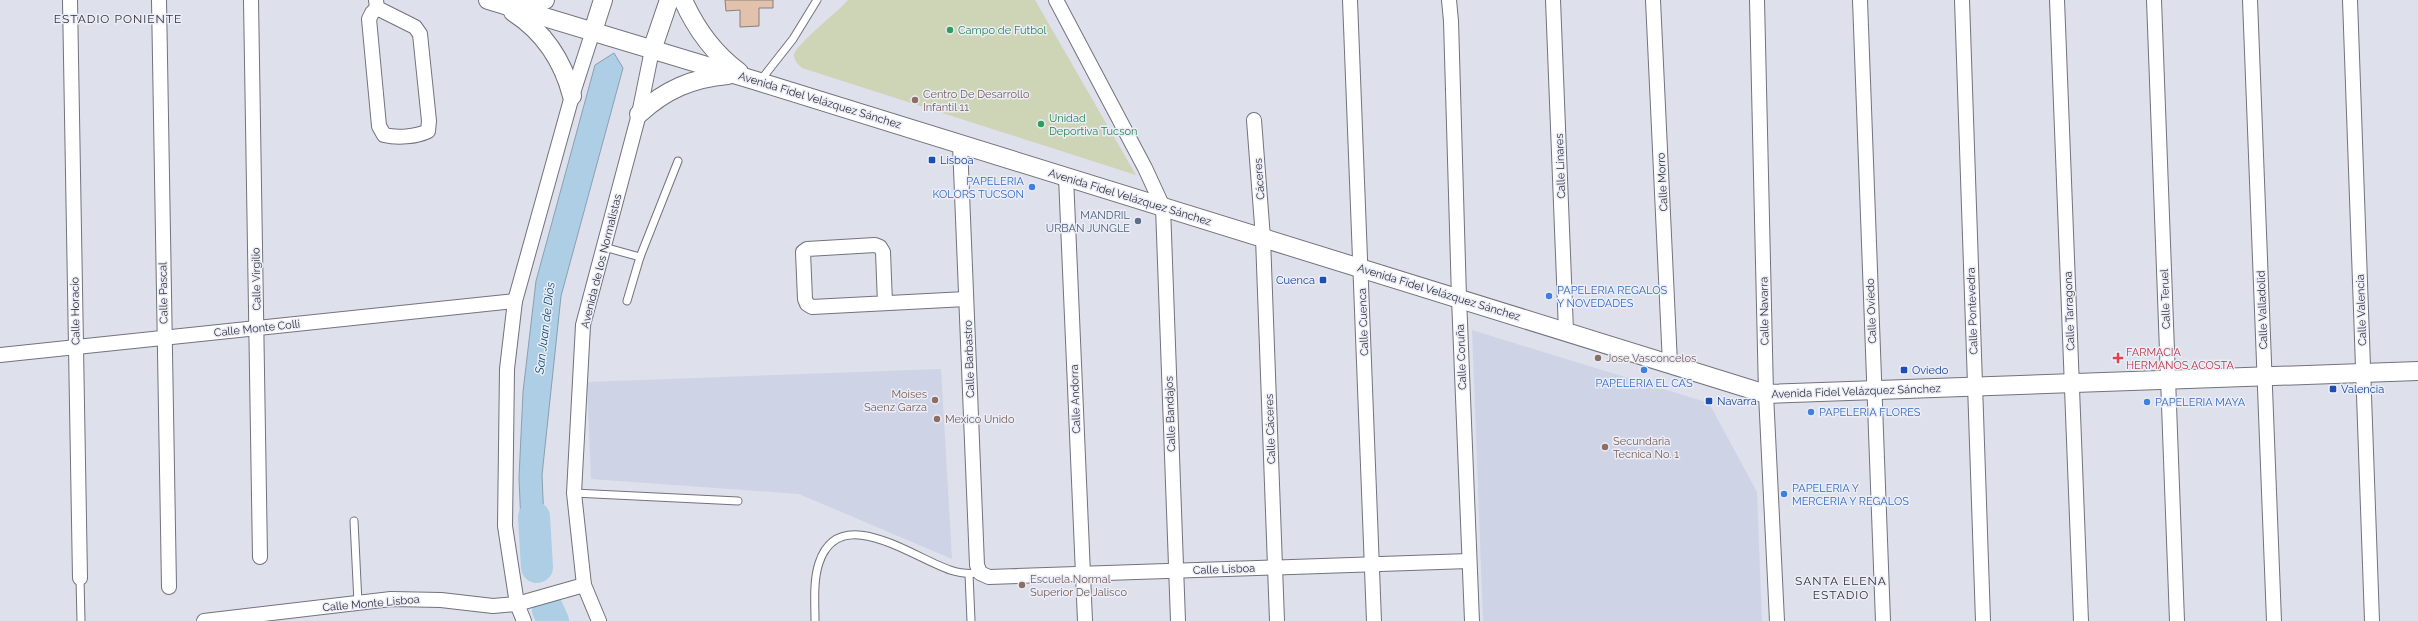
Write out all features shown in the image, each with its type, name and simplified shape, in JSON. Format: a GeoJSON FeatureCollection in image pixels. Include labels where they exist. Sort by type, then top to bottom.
{"type":"FeatureCollection","features":[{"type":"Feature","properties":{"kind":"street","name":"Calle Horacio"},"geometry":{"type":"LineString","coordinates":[[70,0],[80,578]]}},
{"type":"Feature","properties":{"kind":"street","name":"Calle Pascal"},"geometry":{"type":"LineString","coordinates":[[159,0],[169,586]]}},
{"type":"Feature","properties":{"kind":"street","name":"Calle Virgilio"},"geometry":{"type":"LineString","coordinates":[[251,0],[260,557]]}},
{"type":"Feature","properties":{"kind":"street"},"geometry":{"type":"LineString","coordinates":[[490,1],[511,3],[545,0]]}},
{"type":"Feature","properties":{"kind":"street"},"geometry":{"type":"LineString","coordinates":[[524,621],[517,604],[505,526],[507,370],[514,301],[572,96],[603,0]]}},
{"type":"Feature","properties":{"kind":"street","name":"Avenida de los Normalistas"},"geometry":{"type":"LineString","coordinates":[[600,621],[584,585],[574,493],[583,325],[639,114],[652,50],[669,0]]}},
{"type":"Feature","properties":{"kind":"street"},"geometry":{"type":"LineString","coordinates":[[683,0],[690,17],[710,45],[728,64],[752,79]]}},
{"type":"Feature","properties":{"kind":"street"},"geometry":{"type":"LineString","coordinates":[[1056,0],[1145,168],[1163,207]]}},
{"type":"Feature","properties":{"kind":"street","name":"Calle Cuenca"},"geometry":{"type":"LineString","coordinates":[[1350,0],[1374,621]]}},
{"type":"Feature","properties":{"kind":"street","name":"Calle Coruña"},"geometry":{"type":"LineString","coordinates":[[1449,0],[1451,21],[1458,298],[1472,621]]}},
{"type":"Feature","properties":{"kind":"street","name":"Calle Coruña"},"geometry":{"type":"LineString","coordinates":[[1451,21],[1456,0]]}},
{"type":"Feature","properties":{"kind":"street","name":"Calle Linares"},"geometry":{"type":"LineString","coordinates":[[1554,0],[1566,331]]}},
{"type":"Feature","properties":{"kind":"street","name":"Calle Morro"},"geometry":{"type":"LineString","coordinates":[[1653,0],[1670,364]]}},
{"type":"Feature","properties":{"kind":"street","name":"Calle Navarra"},"geometry":{"type":"LineString","coordinates":[[1757,0],[1766,394],[1777,621]]}},
{"type":"Feature","properties":{"kind":"street","name":"Calle Oviedo"},"geometry":{"type":"LineString","coordinates":[[1860,0],[1883,621]]}},
{"type":"Feature","properties":{"kind":"street","name":"Calle Pontevedra"},"geometry":{"type":"LineString","coordinates":[[1962,0],[1983,621]]}},
{"type":"Feature","properties":{"kind":"street","name":"Calle Tarragona"},"geometry":{"type":"LineString","coordinates":[[2057,0],[2081,621]]}},
{"type":"Feature","properties":{"kind":"street","name":"Calle Teruel"},"geometry":{"type":"LineString","coordinates":[[2154,0],[2177,621]]}},
{"type":"Feature","properties":{"kind":"street","name":"Calle Valladolid"},"geometry":{"type":"LineString","coordinates":[[2250,0],[2274,621]]}},
{"type":"Feature","properties":{"kind":"street","name":"Calle Valencia"},"geometry":{"type":"LineString","coordinates":[[2350,0],[2372,621]]}},
{"type":"Feature","properties":{"kind":"street"},"geometry":{"type":"LineString","coordinates":[[490,1],[521,17],[545,40],[562,66],[572,96]]}},
{"type":"Feature","properties":{"kind":"street","name":"Avenida Fidel Velázquez Sánchez"},"geometry":{"type":"LineString","coordinates":[[490,1],[752,79],[1766,394],[2418,372]]}},
{"type":"Feature","properties":{"kind":"street"},"geometry":{"type":"LineString","coordinates":[[376,4],[415,27],[420,34],[429,121],[428,131],[421,135],[391,137],[384,135],[379,126],[370,19],[376,4]]}},
{"type":"Feature","properties":{"kind":"street"},"geometry":{"type":"LineString","coordinates":[[639,114],[666,92],[682,84],[713,76],[752,79]]}},
{"type":"Feature","properties":{"kind":"street","name":"Cáceres"},"geometry":{"type":"LineString","coordinates":[[1254,120],[1263,238]]}},
{"type":"Feature","properties":{"kind":"street","name":"Calle Barbastro"},"geometry":{"type":"LineString","coordinates":[[960,144],[977,565],[975,574]]}},
{"type":"Feature","properties":{"kind":"street","name":"Calle Andorra"},"geometry":{"type":"LineString","coordinates":[[1066,177],[1085,621]]}},
{"type":"Feature","properties":{"kind":"street","name":"Calle Bandajos"},"geometry":{"type":"LineString","coordinates":[[1163,207],[1178,621]]}},
{"type":"Feature","properties":{"kind":"street","name":"Calle Cáceres"},"geometry":{"type":"LineString","coordinates":[[1263,238],[1277,621]]}},
{"type":"Feature","properties":{"kind":"street"},"geometry":{"type":"LineString","coordinates":[[885,303],[883,252],[880,247],[875,245],[807,248],[803,252],[805,299],[807,304],[812,307],[966,299]]}},
{"type":"Feature","properties":{"kind":"street","name":"Calle Monte Colli"},"geometry":{"type":"LineString","coordinates":[[0,355],[514,301]]}},
{"type":"Feature","properties":{"kind":"street","name":"Calle Lisboa"},"geometry":{"type":"LineString","coordinates":[[975,574],[989,577],[1469,561]]}},
{"type":"Feature","properties":{"kind":"street","name":"Calle Monte Lisboa"},"geometry":{"type":"LineString","coordinates":[[204,621],[414,598],[493,606],[517,604],[584,585]]}},
{"type":"Feature","properties":{"kind":"lane"},"geometry":{"type":"LineString","coordinates":[[752,79],[793,39],[817,0]]}},
{"type":"Feature","properties":{"kind":"lane"},"geometry":{"type":"LineString","coordinates":[[627,301],[640,257],[678,161]]}},
{"type":"Feature","properties":{"kind":"lane"},"geometry":{"type":"LineString","coordinates":[[604,248],[640,257]]}},
{"type":"Feature","properties":{"kind":"lane"},"geometry":{"type":"LineString","coordinates":[[574,493],[738,501]]}},
{"type":"Feature","properties":{"kind":"lane"},"geometry":{"type":"LineString","coordinates":[[354,521],[358,603]]}},
{"type":"Feature","properties":{"kind":"lane"},"geometry":{"type":"LineString","coordinates":[[815,621],[819,565],[825,548],[834,539],[849,534],[869,536],[949,569],[975,574],[972,621]]}},
{"type":"Feature","properties":{"kind":"lane","name":"Calle Horacio"},"geometry":{"type":"LineString","coordinates":[[80,578],[81,621]]}},
{"type":"Feature","properties":{"kind":"shaded area","name":"Secundaria Tecnica No. 1"},"geometry":{"type":"Polygon","coordinates":[[[1472,330],[1709,403],[1757,492],[1762,621],[1483,621],[1472,330]]]}},
{"type":"Feature","properties":{"kind":"shaded area"},"geometry":{"type":"Polygon","coordinates":[[[941,369],[952,559],[799,494],[591,479],[587,382],[941,369]]]}},
{"type":"Feature","properties":{"kind":"green space","name":"Unidad Deportiva Tucson"},"geometry":{"type":"Polygon","coordinates":[[[848,0],[1035,0],[1136,175],[802,68],[796,62],[794,55],[796,51],[801,44],[848,0]]]}},
{"type":"Feature","properties":{"kind":"water"},"geometry":{"type":"Polygon","coordinates":[[[614,53],[623,68],[561,296],[542,475],[545,545],[536,561],[522,548],[519,478],[523,392],[536,281],[595,65],[614,53]]]}},
{"type":"Feature","properties":{"kind":"building"},"geometry":{"type":"Polygon","coordinates":[[[725,0],[773,0],[773,8],[759,8],[759,26],[740,27],[740,10],[726,11],[725,0]]]}},
{"type":"Feature","properties":{"kind":"waterway","name":"San Juan de Diós"},"geometry":{"type":"LineString","coordinates":[[534,517],[537,567]]}},
{"type":"Feature","properties":{"kind":"waterway","name":"San Juan de Diós"},"geometry":{"type":"LineString","coordinates":[[548,610],[553,621]]}},
{"type":"Feature","properties":{"kind":"place","name":"Campo de Futbol"},"geometry":{"type":"Point","coordinates":[950,30]}},
{"type":"Feature","properties":{"kind":"place","name":"Centro De Desarrollo Infantil 11"},"geometry":{"type":"Point","coordinates":[915,100]}},
{"type":"Feature","properties":{"kind":"place","name":"Unidad Deportiva Tucson"},"geometry":{"type":"Point","coordinates":[1041,124]}},
{"type":"Feature","properties":{"kind":"place","name":"Lisboa"},"geometry":{"type":"Point","coordinates":[932,160]}},
{"type":"Feature","properties":{"kind":"place","name":"PAPELERIA KOLORS TUCSON"},"geometry":{"type":"Point","coordinates":[1032,187]}},
{"type":"Feature","properties":{"kind":"place","name":"MANDRIL URBAN JUNGLE"},"geometry":{"type":"Point","coordinates":[1138,221]}},
{"type":"Feature","properties":{"kind":"place","name":"Cuenca"},"geometry":{"type":"Point","coordinates":[1323,280]}},
{"type":"Feature","properties":{"kind":"place","name":"PAPELERIA REGALOS Y NOVEDADES"},"geometry":{"type":"Point","coordinates":[1549,296]}},
{"type":"Feature","properties":{"kind":"place","name":"Jose Vasconcelos"},"geometry":{"type":"Point","coordinates":[1598,358]}},
{"type":"Feature","properties":{"kind":"place","name":"FARMACIA HERMANOS ACOSTA"},"geometry":{"type":"Point","coordinates":[2118,358]}},
{"type":"Feature","properties":{"kind":"place","name":"PAPELERIA EL CAS"},"geometry":{"type":"Point","coordinates":[1644,370]}},
{"type":"Feature","properties":{"kind":"place","name":"Oviedo"},"geometry":{"type":"Point","coordinates":[1904,370]}},
{"type":"Feature","properties":{"kind":"place","name":"Valencia"},"geometry":{"type":"Point","coordinates":[2333,389]}},
{"type":"Feature","properties":{"kind":"place","name":"Moises Saenz Garza"},"geometry":{"type":"Point","coordinates":[935,400]}},
{"type":"Feature","properties":{"kind":"place","name":"Navarra"},"geometry":{"type":"Point","coordinates":[1709,401]}},
{"type":"Feature","properties":{"kind":"place","name":"PAPELERIA MAYA"},"geometry":{"type":"Point","coordinates":[2147,402]}},
{"type":"Feature","properties":{"kind":"place","name":"PAPELERIA FLORES"},"geometry":{"type":"Point","coordinates":[1811,412]}},
{"type":"Feature","properties":{"kind":"place","name":"Mexico Unido"},"geometry":{"type":"Point","coordinates":[937,419]}},
{"type":"Feature","properties":{"kind":"place","name":"Secundaria Tecnica No. 1"},"geometry":{"type":"Point","coordinates":[1605,447]}},
{"type":"Feature","properties":{"kind":"place","name":"PAPELERIA Y MERCERIA Y REGALOS"},"geometry":{"type":"Point","coordinates":[1784,494]}},
{"type":"Feature","properties":{"kind":"place","name":"Escuela Normal Superior De Jalisco"},"geometry":{"type":"Point","coordinates":[1022,585]}},
{"type":"Feature","properties":{"kind":"district","name":"ESTADIO PONIENTE"},"geometry":{"type":"Point","coordinates":[118,19]}},
{"type":"Feature","properties":{"kind":"district","name":"SANTA ELENA ESTADIO"},"geometry":{"type":"Point","coordinates":[1841,588]}}]}
